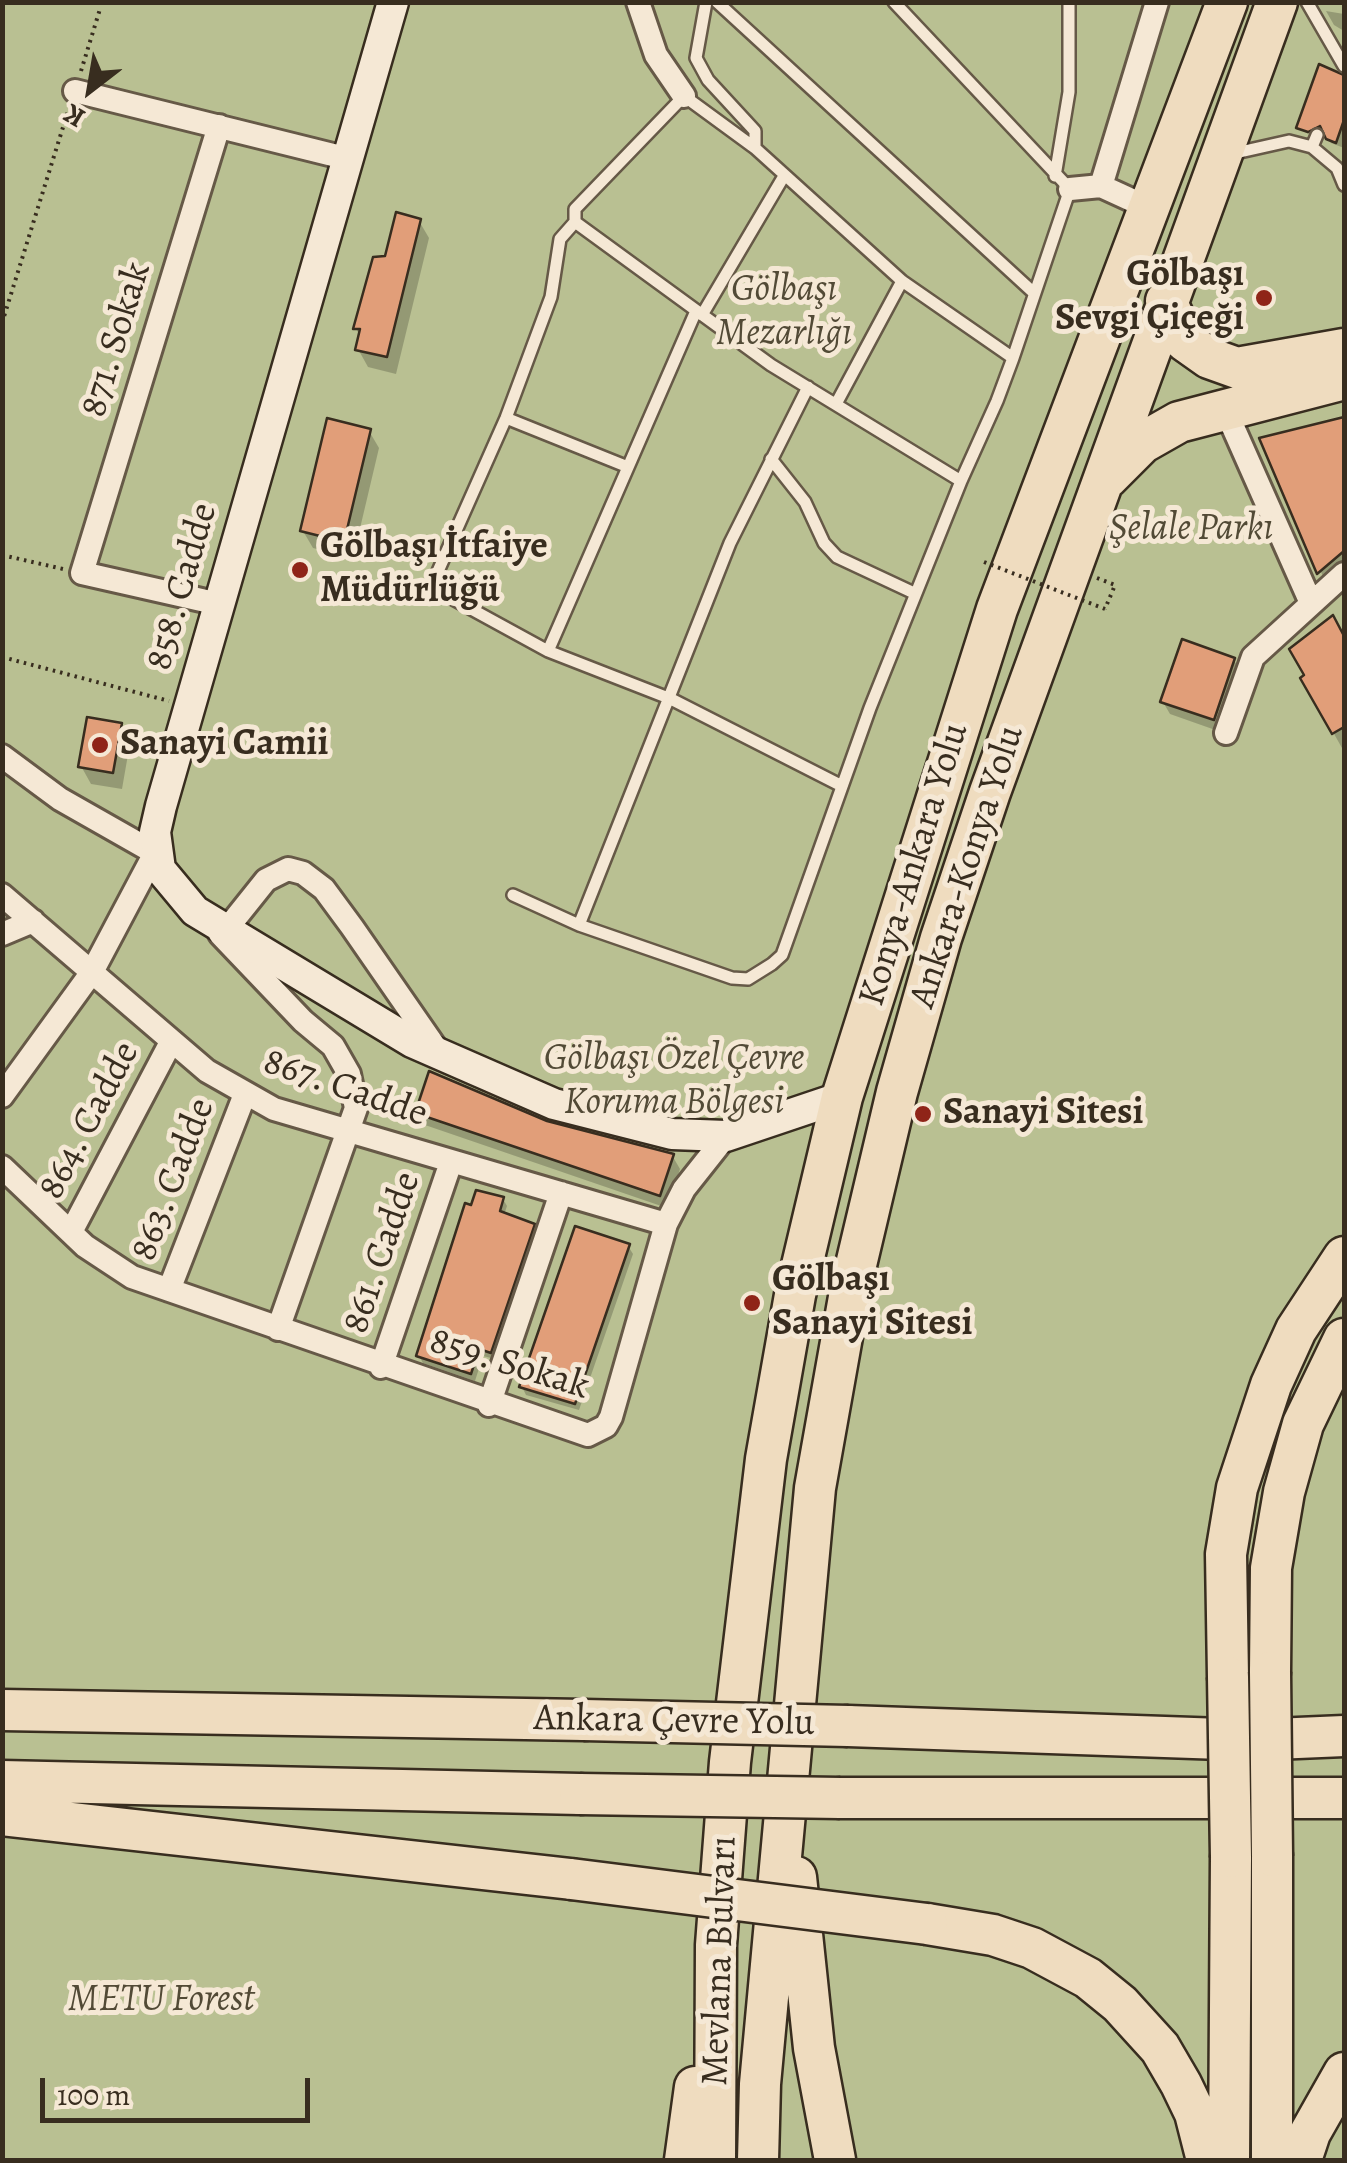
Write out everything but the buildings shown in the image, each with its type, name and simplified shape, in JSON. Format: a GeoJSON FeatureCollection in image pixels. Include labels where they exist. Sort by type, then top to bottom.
{"type":"FeatureCollection","features":[{"type":"Feature","properties":{"kind":"highway"},"geometry":{"type":"LineString","coordinates":[[1208,50],[1214,2]]}},
{"type":"Feature","properties":{"kind":"highway","name":"Konya-Ankara Yolu"},"geometry":{"type":"LineString","coordinates":[[730,1762],[766,1459],[795,1295],[842,1097],[998,608],[1227,2]]}},
{"type":"Feature","properties":{"kind":"highway","name":"Ankara-Konya Yolu"},"geometry":{"type":"LineString","coordinates":[[790,1764],[814,1488],[850,1286],[897,1092],[940,938],[1098,488],[1277,2]]}},
{"type":"Feature","properties":{"kind":"highway"},"geometry":{"type":"LineString","coordinates":[[1166,301],[1186,341],[1209,358],[1238,368],[1344,349]]}},
{"type":"Feature","properties":{"kind":"highway"},"geometry":{"type":"LineString","coordinates":[[1098,488],[1160,431],[1344,380]]}},
{"type":"Feature","properties":{"kind":"highway"},"geometry":{"type":"LineString","coordinates":[[1230,2160],[1226,1554],[1237,1488],[1271,1386],[1296,1330],[1344,1257]]}},
{"type":"Feature","properties":{"kind":"highway"},"geometry":{"type":"LineString","coordinates":[[1272,2160],[1271,1568],[1284,1492],[1303,1424],[1344,1340]]}},
{"type":"Feature","properties":{"kind":"highway","name":"Ankara Çevre Yolu"},"geometry":{"type":"LineString","coordinates":[[2,1710],[848,1726],[1251,1740],[1344,1736]]}},
{"type":"Feature","properties":{"kind":"highway","name":"Mevlana Bulvarı"},"geometry":{"type":"LineString","coordinates":[[715,2160],[716,1945],[730,1762]]}},
{"type":"Feature","properties":{"kind":"highway"},"geometry":{"type":"LineString","coordinates":[[790,1764],[796,1884],[814,2048],[834,2160]]}},
{"type":"Feature","properties":{"kind":"highway","name":"Mevlana Bulvarı"},"geometry":{"type":"LineString","coordinates":[[758,2160],[760,2084],[790,1764]]}},
{"type":"Feature","properties":{"kind":"highway","name":"Ankara Çevre Yolu"},"geometry":{"type":"LineString","coordinates":[[2,1781],[840,1798],[1344,1798]]}},
{"type":"Feature","properties":{"kind":"highway"},"geometry":{"type":"LineString","coordinates":[[2,1815],[572,1879],[985,1933],[1032,1948],[1088,1978],[1120,2004],[1150,2036],[1181,2084],[1195,2113],[1207,2160]]}},
{"type":"Feature","properties":{"kind":"highway"},"geometry":{"type":"LineString","coordinates":[[684,2160],[716,1945]]}},
{"type":"Feature","properties":{"kind":"highway"},"geometry":{"type":"LineString","coordinates":[[1301,2160],[1310,2133],[1344,2073]]}},
{"type":"Feature","properties":{"kind":"street","name":"858. Cadde"},"geometry":{"type":"LineString","coordinates":[[154,853],[161,806],[393,2]]}},
{"type":"Feature","properties":{"kind":"street"},"geometry":{"type":"LineString","coordinates":[[638,2],[656,55],[684,96]]}},
{"type":"Feature","properties":{"kind":"street"},"geometry":{"type":"LineString","coordinates":[[1101,186],[1156,2]]}},
{"type":"Feature","properties":{"kind":"street"},"geometry":{"type":"LineString","coordinates":[[75,90],[349,158]]}},
{"type":"Feature","properties":{"kind":"street","name":"871. Sokak"},"geometry":{"type":"LineString","coordinates":[[82,574],[219,126]]}},
{"type":"Feature","properties":{"kind":"street"},"geometry":{"type":"LineString","coordinates":[[1063,182],[1101,186],[1149,208]]}},
{"type":"Feature","properties":{"kind":"street"},"geometry":{"type":"LineString","coordinates":[[1225,410],[1310,603]]}},
{"type":"Feature","properties":{"kind":"street"},"geometry":{"type":"LineString","coordinates":[[82,574],[219,604]]}},
{"type":"Feature","properties":{"kind":"street"},"geometry":{"type":"LineString","coordinates":[[1226,733],[1253,658],[1310,603],[1341,586]]}},
{"type":"Feature","properties":{"kind":"street"},"geometry":{"type":"LineString","coordinates":[[2,756],[60,799],[154,853],[174,890],[215,923],[444,1060],[554,1104],[618,1123],[672,1134],[726,1136]]}},
{"type":"Feature","properties":{"kind":"street"},"geometry":{"type":"LineString","coordinates":[[2,1096],[92,972],[154,853]]}},
{"type":"Feature","properties":{"kind":"street"},"geometry":{"type":"LineString","coordinates":[[215,923],[266,880],[288,869],[303,874],[324,890],[444,1060]]}},
{"type":"Feature","properties":{"kind":"street","name":"867. Cadde"},"geometry":{"type":"LineString","coordinates":[[2,894],[170,1042],[244,1094],[274,1110],[666,1224]]}},
{"type":"Feature","properties":{"kind":"street"},"geometry":{"type":"LineString","coordinates":[[2,934],[33,921]]}},
{"type":"Feature","properties":{"kind":"street"},"geometry":{"type":"LineString","coordinates":[[215,923],[303,1021],[334,1046],[349,1074],[356,1108],[278,1330]]}},
{"type":"Feature","properties":{"kind":"street","name":"864. Cadde"},"geometry":{"type":"LineString","coordinates":[[71,1232],[170,1042]]}},
{"type":"Feature","properties":{"kind":"street","name":"863. Cadde"},"geometry":{"type":"LineString","coordinates":[[169,1290],[244,1094]]}},
{"type":"Feature","properties":{"kind":"street","name":"859. Sokak"},"geometry":{"type":"LineString","coordinates":[[2,1167],[71,1232],[118,1269],[382,1367],[588,1435],[606,1426],[666,1224],[684,1189],[726,1136],[770,1118],[842,1097]]}},
{"type":"Feature","properties":{"kind":"street","name":"861. Cadde"},"geometry":{"type":"LineString","coordinates":[[382,1367],[450,1162]]}},
{"type":"Feature","properties":{"kind":"street"},"geometry":{"type":"LineString","coordinates":[[489,1404],[560,1194]]}},
{"type":"Feature","properties":{"kind":"lane"},"geometry":{"type":"LineString","coordinates":[[706,2],[696,58],[708,80],[755,131],[755,148]]}},
{"type":"Feature","properties":{"kind":"lane"},"geometry":{"type":"LineString","coordinates":[[716,2],[1034,293]]}},
{"type":"Feature","properties":{"kind":"lane"},"geometry":{"type":"LineString","coordinates":[[894,2],[1063,182]]}},
{"type":"Feature","properties":{"kind":"lane"},"geometry":{"type":"LineString","coordinates":[[513,895],[580,926],[732,978],[748,979],[782,955],[914,594],[1012,358],[1034,293],[1063,182],[1069,2]]}},
{"type":"Feature","properties":{"kind":"lane"},"geometry":{"type":"LineString","coordinates":[[1308,2],[1339,50],[1344,69]]}},
{"type":"Feature","properties":{"kind":"lane"},"geometry":{"type":"LineString","coordinates":[[842,786],[671,699],[548,651],[431,587],[506,418],[551,297],[560,239],[575,222],[575,209],[684,96],[755,148],[902,282],[1012,358]]}},
{"type":"Feature","properties":{"kind":"lane"},"geometry":{"type":"LineString","coordinates":[[1222,156],[1278,142],[1314,141],[1344,181]]}},
{"type":"Feature","properties":{"kind":"lane"},"geometry":{"type":"LineString","coordinates":[[548,651],[699,313],[784,176]]}},
{"type":"Feature","properties":{"kind":"lane"},"geometry":{"type":"LineString","coordinates":[[575,222],[808,387],[961,481]]}},
{"type":"Feature","properties":{"kind":"lane"},"geometry":{"type":"LineString","coordinates":[[836,404],[902,282]]}},
{"type":"Feature","properties":{"kind":"lane"},"geometry":{"type":"LineString","coordinates":[[580,926],[723,560],[808,387]]}},
{"type":"Feature","properties":{"kind":"lane"},"geometry":{"type":"LineString","coordinates":[[506,418],[628,466]]}},
{"type":"Feature","properties":{"kind":"lane"},"geometry":{"type":"LineString","coordinates":[[771,459],[805,502],[824,543],[837,557],[914,594]]}},
{"type":"Feature","properties":{"kind":"path"},"geometry":{"type":"LineString","coordinates":[[2,323],[100,9]]}},
{"type":"Feature","properties":{"kind":"path"},"geometry":{"type":"LineString","coordinates":[[2,555],[82,574]]}},
{"type":"Feature","properties":{"kind":"path"},"geometry":{"type":"LineString","coordinates":[[984,562],[1105,609]]}},
{"type":"Feature","properties":{"kind":"path"},"geometry":{"type":"LineString","coordinates":[[2,658],[170,701]]}},
{"type":"Feature","properties":{"kind":"green space","name":"Gölbaşı Özel Çevre Koruma Bölgesi"},"geometry":{"type":"Polygon","coordinates":[[[3,3],[1344,3],[1344,2160],[3,2160],[3,3]]]}},
{"type":"Feature","properties":{"kind":"place","name":"Gölbaşı Sevgi Çiçeği"},"geometry":{"type":"Point","coordinates":[1264,298]}},
{"type":"Feature","properties":{"kind":"place","name":"Gölbaşı İtfaiye Müdürlüğü"},"geometry":{"type":"Point","coordinates":[300,570]}},
{"type":"Feature","properties":{"kind":"place","name":"Sanayi Camii"},"geometry":{"type":"Point","coordinates":[100,745]}},
{"type":"Feature","properties":{"kind":"place","name":"Sanayi Sitesi"},"geometry":{"type":"Point","coordinates":[923,1114]}},
{"type":"Feature","properties":{"kind":"place","name":"Gölbaşı Sanayi Sitesi"},"geometry":{"type":"Point","coordinates":[752,1303]}},
{"type":"Feature","properties":{"kind":"park label","name":"Gölbaşı Mezarlığı"},"geometry":{"type":"Point","coordinates":[784,313]}},
{"type":"Feature","properties":{"kind":"park label","name":"Şelale Parkı"},"geometry":{"type":"Point","coordinates":[1191,530]}},
{"type":"Feature","properties":{"kind":"park label","name":"METU Forest"},"geometry":{"type":"Point","coordinates":[161,2001]}}]}
